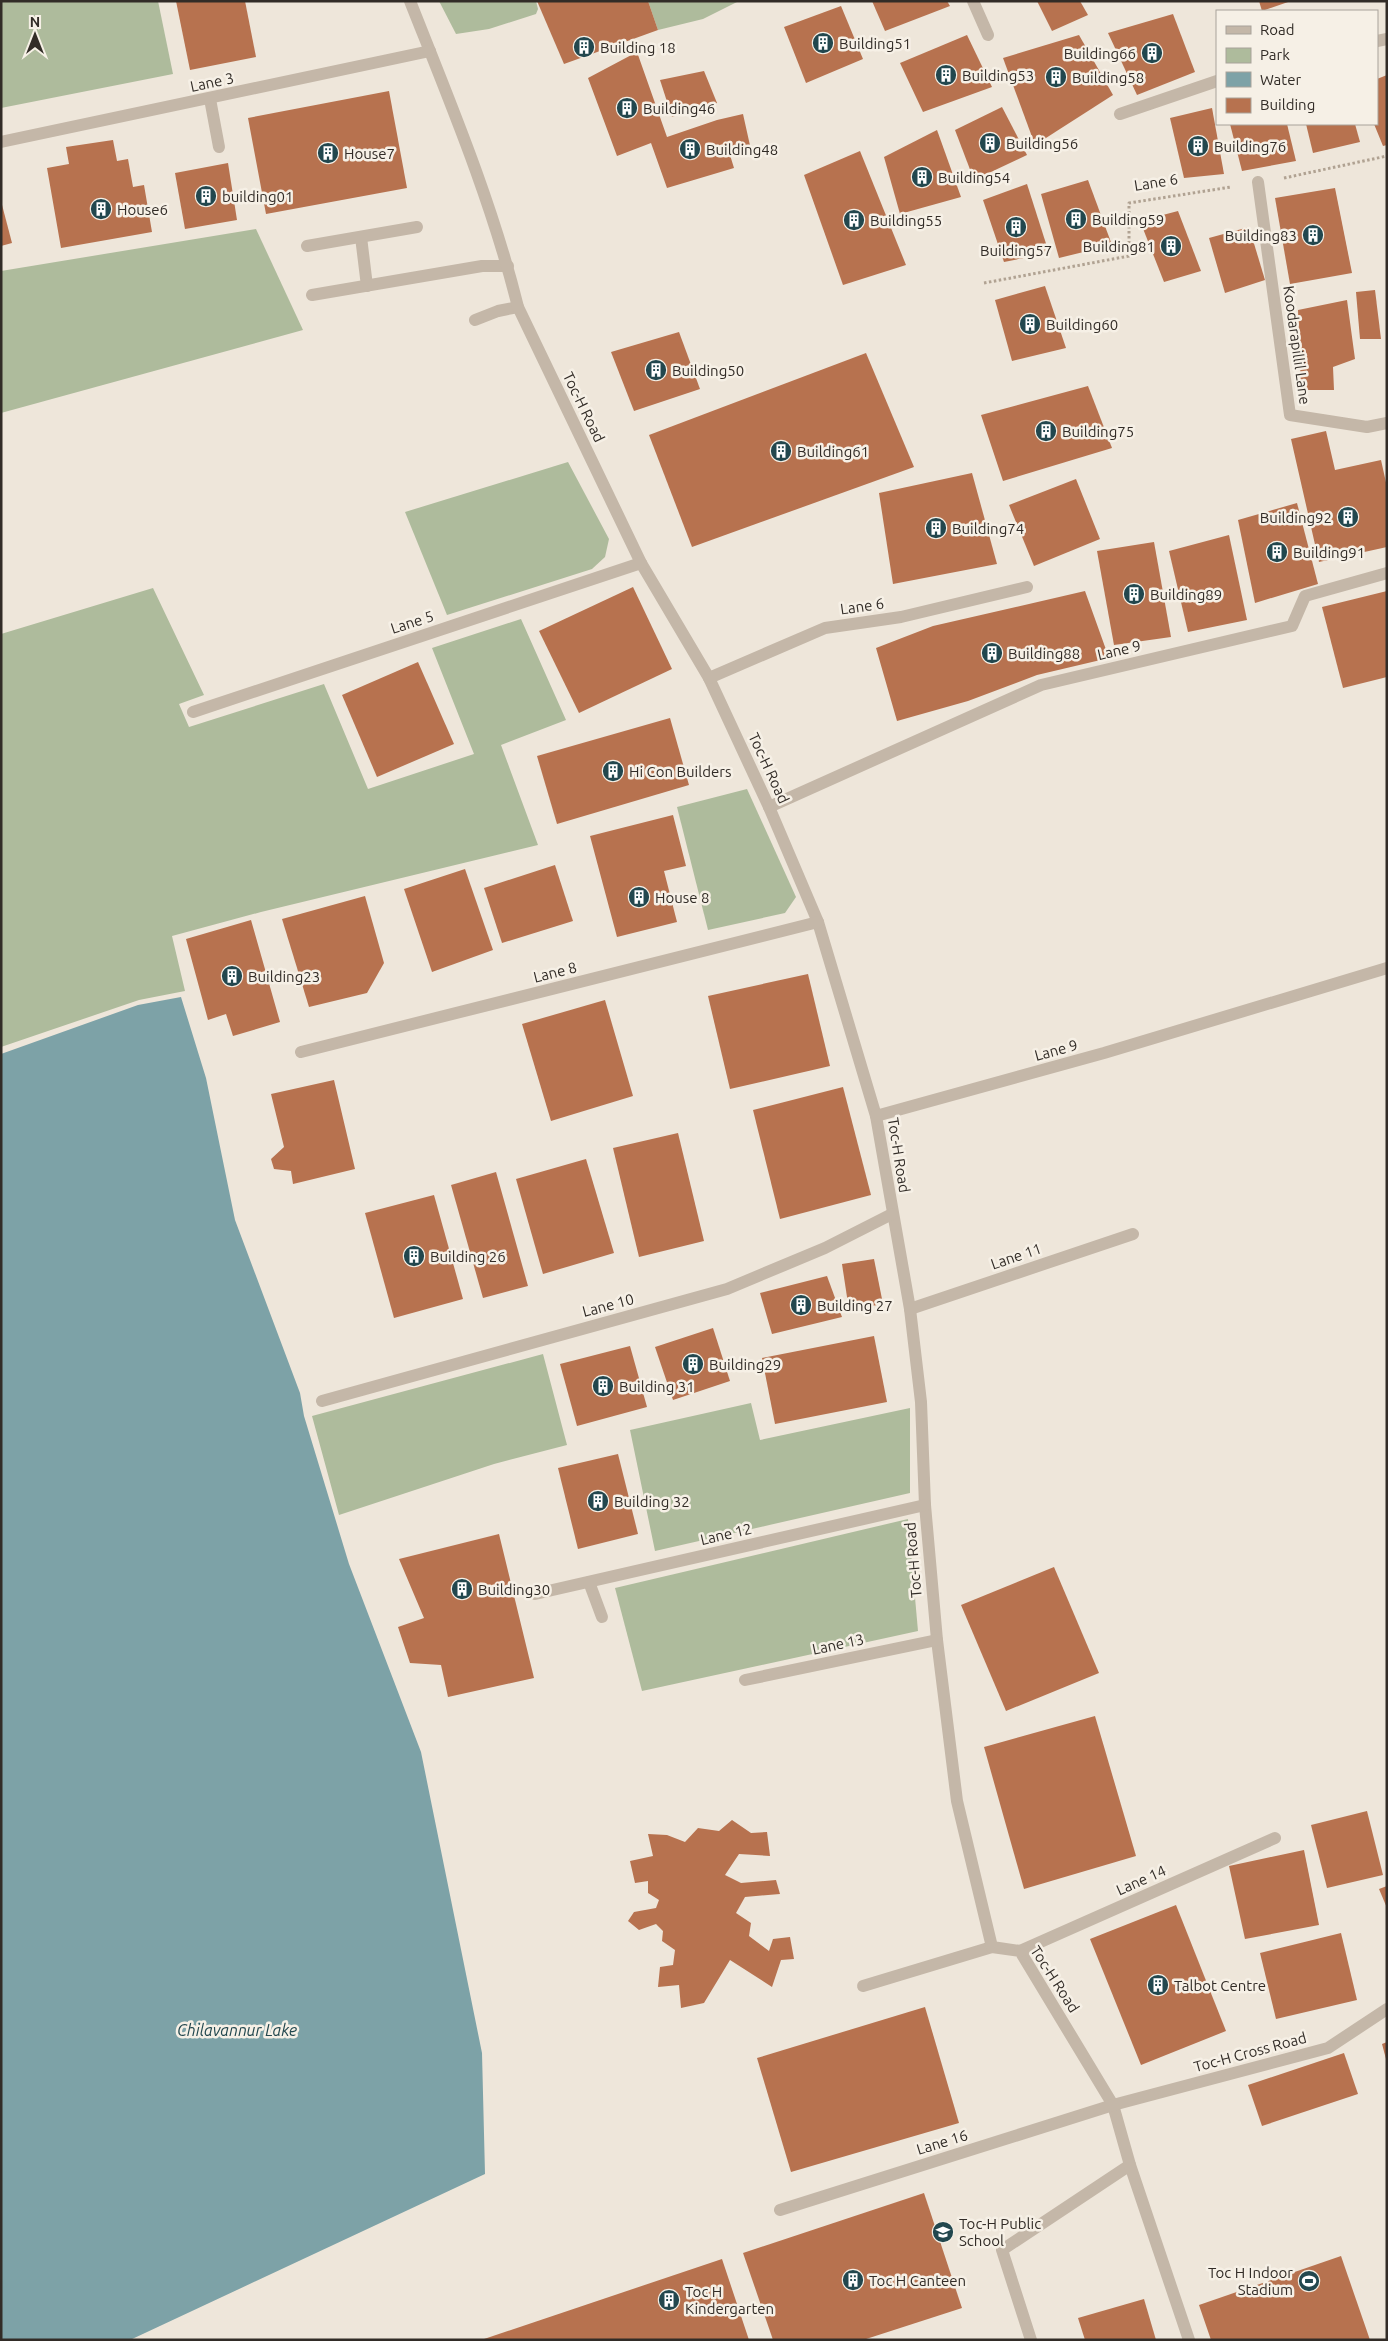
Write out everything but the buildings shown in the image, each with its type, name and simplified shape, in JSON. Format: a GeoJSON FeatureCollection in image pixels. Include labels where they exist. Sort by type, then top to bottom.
{"type":"FeatureCollection","features":[{"type":"Feature","properties":{"kind":"street","name":"Toc-H Road"},"geometry":{"type":"LineString","coordinates":[[410,1],[478,172],[508,266],[518,307],[641,563],[710,678],[769,807],[818,922],[876,1116],[910,1309],[921,1402],[925,1505],[937,1640],[957,1801],[992,1947],[1020,1951],[1113,2105],[1130,2165],[1188,2340]]}},
{"type":"Feature","properties":{"kind":"street"},"geometry":{"type":"LineString","coordinates":[[973,1],[988,35]]}},
{"type":"Feature","properties":{"kind":"street","name":"Lane 3"},"geometry":{"type":"LineString","coordinates":[[1,142],[430,51]]}},
{"type":"Feature","properties":{"kind":"street"},"geometry":{"type":"LineString","coordinates":[[1120,114],[1216,81]]}},
{"type":"Feature","properties":{"kind":"street"},"geometry":{"type":"LineString","coordinates":[[210,99],[219,147]]}},
{"type":"Feature","properties":{"kind":"street","name":"Koodarapillil Lane"},"geometry":{"type":"LineString","coordinates":[[1258,182],[1290,415],[1368,426],[1387,423]]}},
{"type":"Feature","properties":{"kind":"street"},"geometry":{"type":"LineString","coordinates":[[306,246],[417,227]]}},
{"type":"Feature","properties":{"kind":"street"},"geometry":{"type":"LineString","coordinates":[[362,236],[367,286]]}},
{"type":"Feature","properties":{"kind":"street"},"geometry":{"type":"LineString","coordinates":[[312,295],[482,266],[508,266]]}},
{"type":"Feature","properties":{"kind":"street"},"geometry":{"type":"LineString","coordinates":[[475,320],[498,311],[518,307]]}},
{"type":"Feature","properties":{"kind":"street","name":"Lane 5"},"geometry":{"type":"LineString","coordinates":[[193,712],[641,563]]}},
{"type":"Feature","properties":{"kind":"street","name":"Lane 9"},"geometry":{"type":"LineString","coordinates":[[769,807],[1041,684],[1292,626],[1305,596],[1387,573]]}},
{"type":"Feature","properties":{"kind":"street","name":"Lane 6"},"geometry":{"type":"LineString","coordinates":[[710,678],[825,628],[901,617],[1027,587]]}},
{"type":"Feature","properties":{"kind":"street","name":"Lane 8"},"geometry":{"type":"LineString","coordinates":[[301,1052],[818,922]]}},
{"type":"Feature","properties":{"kind":"street","name":"Lane 9"},"geometry":{"type":"LineString","coordinates":[[876,1116],[1104,1053],[1387,968]]}},
{"type":"Feature","properties":{"kind":"street","name":"Lane 10"},"geometry":{"type":"LineString","coordinates":[[322,1401],[727,1289],[825,1248],[892,1214]]}},
{"type":"Feature","properties":{"kind":"street","name":"Lane 11"},"geometry":{"type":"LineString","coordinates":[[910,1309],[1133,1234]]}},
{"type":"Feature","properties":{"kind":"street","name":"Lane 12"},"geometry":{"type":"LineString","coordinates":[[536,1594],[925,1505]]}},
{"type":"Feature","properties":{"kind":"street"},"geometry":{"type":"LineString","coordinates":[[589,1582],[602,1617]]}},
{"type":"Feature","properties":{"kind":"street","name":"Lane 13"},"geometry":{"type":"LineString","coordinates":[[746,1680],[937,1640]]}},
{"type":"Feature","properties":{"kind":"street","name":"Lane 14"},"geometry":{"type":"LineString","coordinates":[[1020,1951],[1275,1838]]}},
{"type":"Feature","properties":{"kind":"street"},"geometry":{"type":"LineString","coordinates":[[862,1986],[992,1947]]}},
{"type":"Feature","properties":{"kind":"street","name":"Toc-H Cross Road"},"geometry":{"type":"LineString","coordinates":[[1113,2105],[1328,2048],[1387,2009]]}},
{"type":"Feature","properties":{"kind":"street","name":"Lane 16"},"geometry":{"type":"LineString","coordinates":[[780,2210],[1113,2105]]}},
{"type":"Feature","properties":{"kind":"street"},"geometry":{"type":"LineString","coordinates":[[1031,2340],[1002,2250],[1130,2165]]}},
{"type":"Feature","properties":{"kind":"path","name":"Lane 6"},"geometry":{"type":"LineString","coordinates":[[984,283],[1129,256],[1129,203],[1311,174],[1387,156]]}},
{"type":"Feature","properties":{"kind":"green space"},"geometry":{"type":"Polygon","coordinates":[[[1,1],[158,1],[173,74],[1,108],[1,1]]]}},
{"type":"Feature","properties":{"kind":"green space"},"geometry":{"type":"Polygon","coordinates":[[[439,1],[536,1],[538,9],[536,14],[489,29],[456,34],[439,1]]]}},
{"type":"Feature","properties":{"kind":"green space"},"geometry":{"type":"Polygon","coordinates":[[[648,1],[739,1],[703,19],[658,30],[648,1]]]}},
{"type":"Feature","properties":{"kind":"green space"},"geometry":{"type":"Polygon","coordinates":[[[256,229],[303,330],[1,413],[1,271],[256,229]]]}},
{"type":"Feature","properties":{"kind":"green space"},"geometry":{"type":"Polygon","coordinates":[[[568,462],[609,539],[605,557],[592,569],[447,615],[405,512],[568,462]]]}},
{"type":"Feature","properties":{"kind":"green space"},"geometry":{"type":"Polygon","coordinates":[[[153,588],[204,695],[179,704],[189,727],[324,684],[368,789],[474,754],[432,648],[521,619],[566,720],[501,745],[538,845],[261,912],[172,936],[185,991],[139,1000],[1,1047],[1,634],[153,588]]]}},
{"type":"Feature","properties":{"kind":"green space"},"geometry":{"type":"Polygon","coordinates":[[[747,789],[796,897],[785,913],[708,930],[677,807],[747,789]]]}},
{"type":"Feature","properties":{"kind":"green space"},"geometry":{"type":"Polygon","coordinates":[[[543,1354],[567,1445],[494,1464],[339,1515],[312,1416],[543,1354]]]}},
{"type":"Feature","properties":{"kind":"green space"},"geometry":{"type":"Polygon","coordinates":[[[751,1403],[760,1440],[910,1408],[910,1493],[655,1551],[630,1430],[751,1403]]]}},
{"type":"Feature","properties":{"kind":"green space"},"geometry":{"type":"Polygon","coordinates":[[[908,1519],[918,1631],[642,1691],[615,1588],[908,1519]]]}},
{"type":"Feature","properties":{"kind":"water","name":"Chilavannur Lake"},"geometry":{"type":"Polygon","coordinates":[[[181,997],[206,1078],[235,1220],[300,1393],[304,1416],[349,1564],[421,1752],[482,2053],[485,2174],[130,2340],[1,2340],[1,1054],[138,1005],[181,997]]]}},
{"type":"Feature","properties":{"kind":"place","name":"Building51"},"geometry":{"type":"Point","coordinates":[823,43]}},
{"type":"Feature","properties":{"kind":"place","name":"Building 18"},"geometry":{"type":"Point","coordinates":[584,47]}},
{"type":"Feature","properties":{"kind":"place","name":"Building66"},"geometry":{"type":"Point","coordinates":[1152,53]}},
{"type":"Feature","properties":{"kind":"place","name":"Building53"},"geometry":{"type":"Point","coordinates":[946,75]}},
{"type":"Feature","properties":{"kind":"place","name":"Building58"},"geometry":{"type":"Point","coordinates":[1056,77]}},
{"type":"Feature","properties":{"kind":"place","name":"Building46"},"geometry":{"type":"Point","coordinates":[627,108]}},
{"type":"Feature","properties":{"kind":"place","name":"Building56"},"geometry":{"type":"Point","coordinates":[990,143]}},
{"type":"Feature","properties":{"kind":"place","name":"Building76"},"geometry":{"type":"Point","coordinates":[1198,146]}},
{"type":"Feature","properties":{"kind":"place","name":"Building48"},"geometry":{"type":"Point","coordinates":[690,149]}},
{"type":"Feature","properties":{"kind":"place","name":"House7"},"geometry":{"type":"Point","coordinates":[328,153]}},
{"type":"Feature","properties":{"kind":"place","name":"Building54"},"geometry":{"type":"Point","coordinates":[922,177]}},
{"type":"Feature","properties":{"kind":"place","name":"building01"},"geometry":{"type":"Point","coordinates":[206,196]}},
{"type":"Feature","properties":{"kind":"place","name":"House6"},"geometry":{"type":"Point","coordinates":[101,209]}},
{"type":"Feature","properties":{"kind":"place","name":"Building59"},"geometry":{"type":"Point","coordinates":[1076,219]}},
{"type":"Feature","properties":{"kind":"place","name":"Building55"},"geometry":{"type":"Point","coordinates":[854,220]}},
{"type":"Feature","properties":{"kind":"place","name":"Building57"},"geometry":{"type":"Point","coordinates":[1016,227]}},
{"type":"Feature","properties":{"kind":"place","name":"Building83"},"geometry":{"type":"Point","coordinates":[1313,235]}},
{"type":"Feature","properties":{"kind":"place","name":"Building81"},"geometry":{"type":"Point","coordinates":[1171,246]}},
{"type":"Feature","properties":{"kind":"place","name":"Building60"},"geometry":{"type":"Point","coordinates":[1030,324]}},
{"type":"Feature","properties":{"kind":"place","name":"Building50"},"geometry":{"type":"Point","coordinates":[656,370]}},
{"type":"Feature","properties":{"kind":"place","name":"Building75"},"geometry":{"type":"Point","coordinates":[1046,431]}},
{"type":"Feature","properties":{"kind":"place","name":"Building61"},"geometry":{"type":"Point","coordinates":[781,451]}},
{"type":"Feature","properties":{"kind":"place","name":"Building92"},"geometry":{"type":"Point","coordinates":[1348,517]}},
{"type":"Feature","properties":{"kind":"place","name":"Building74"},"geometry":{"type":"Point","coordinates":[936,528]}},
{"type":"Feature","properties":{"kind":"place","name":"Building91"},"geometry":{"type":"Point","coordinates":[1277,552]}},
{"type":"Feature","properties":{"kind":"place","name":"Building89"},"geometry":{"type":"Point","coordinates":[1134,594]}},
{"type":"Feature","properties":{"kind":"place","name":"Building88"},"geometry":{"type":"Point","coordinates":[992,653]}},
{"type":"Feature","properties":{"kind":"place","name":"Hi Con Builders"},"geometry":{"type":"Point","coordinates":[613,771]}},
{"type":"Feature","properties":{"kind":"place","name":"House 8"},"geometry":{"type":"Point","coordinates":[639,897]}},
{"type":"Feature","properties":{"kind":"place","name":"Building23"},"geometry":{"type":"Point","coordinates":[232,976]}},
{"type":"Feature","properties":{"kind":"place","name":"Building 26"},"geometry":{"type":"Point","coordinates":[414,1256]}},
{"type":"Feature","properties":{"kind":"place","name":"Building 27"},"geometry":{"type":"Point","coordinates":[801,1305]}},
{"type":"Feature","properties":{"kind":"place","name":"Building29"},"geometry":{"type":"Point","coordinates":[693,1364]}},
{"type":"Feature","properties":{"kind":"place","name":"Building 31"},"geometry":{"type":"Point","coordinates":[603,1386]}},
{"type":"Feature","properties":{"kind":"place","name":"Building 32"},"geometry":{"type":"Point","coordinates":[598,1501]}},
{"type":"Feature","properties":{"kind":"place","name":"Building30"},"geometry":{"type":"Point","coordinates":[462,1589]}},
{"type":"Feature","properties":{"kind":"place","name":"Talbot Centre"},"geometry":{"type":"Point","coordinates":[1158,1985]}},
{"type":"Feature","properties":{"kind":"place","name":"Toc-H Public School"},"geometry":{"type":"Point","coordinates":[943,2232]}},
{"type":"Feature","properties":{"kind":"place","name":"Toc H Canteen"},"geometry":{"type":"Point","coordinates":[853,2280]}},
{"type":"Feature","properties":{"kind":"place","name":"Toc H Indoor Stadium"},"geometry":{"type":"Point","coordinates":[1309,2281]}},
{"type":"Feature","properties":{"kind":"place","name":"Toc H Kindergarten"},"geometry":{"type":"Point","coordinates":[669,2300]}}]}
